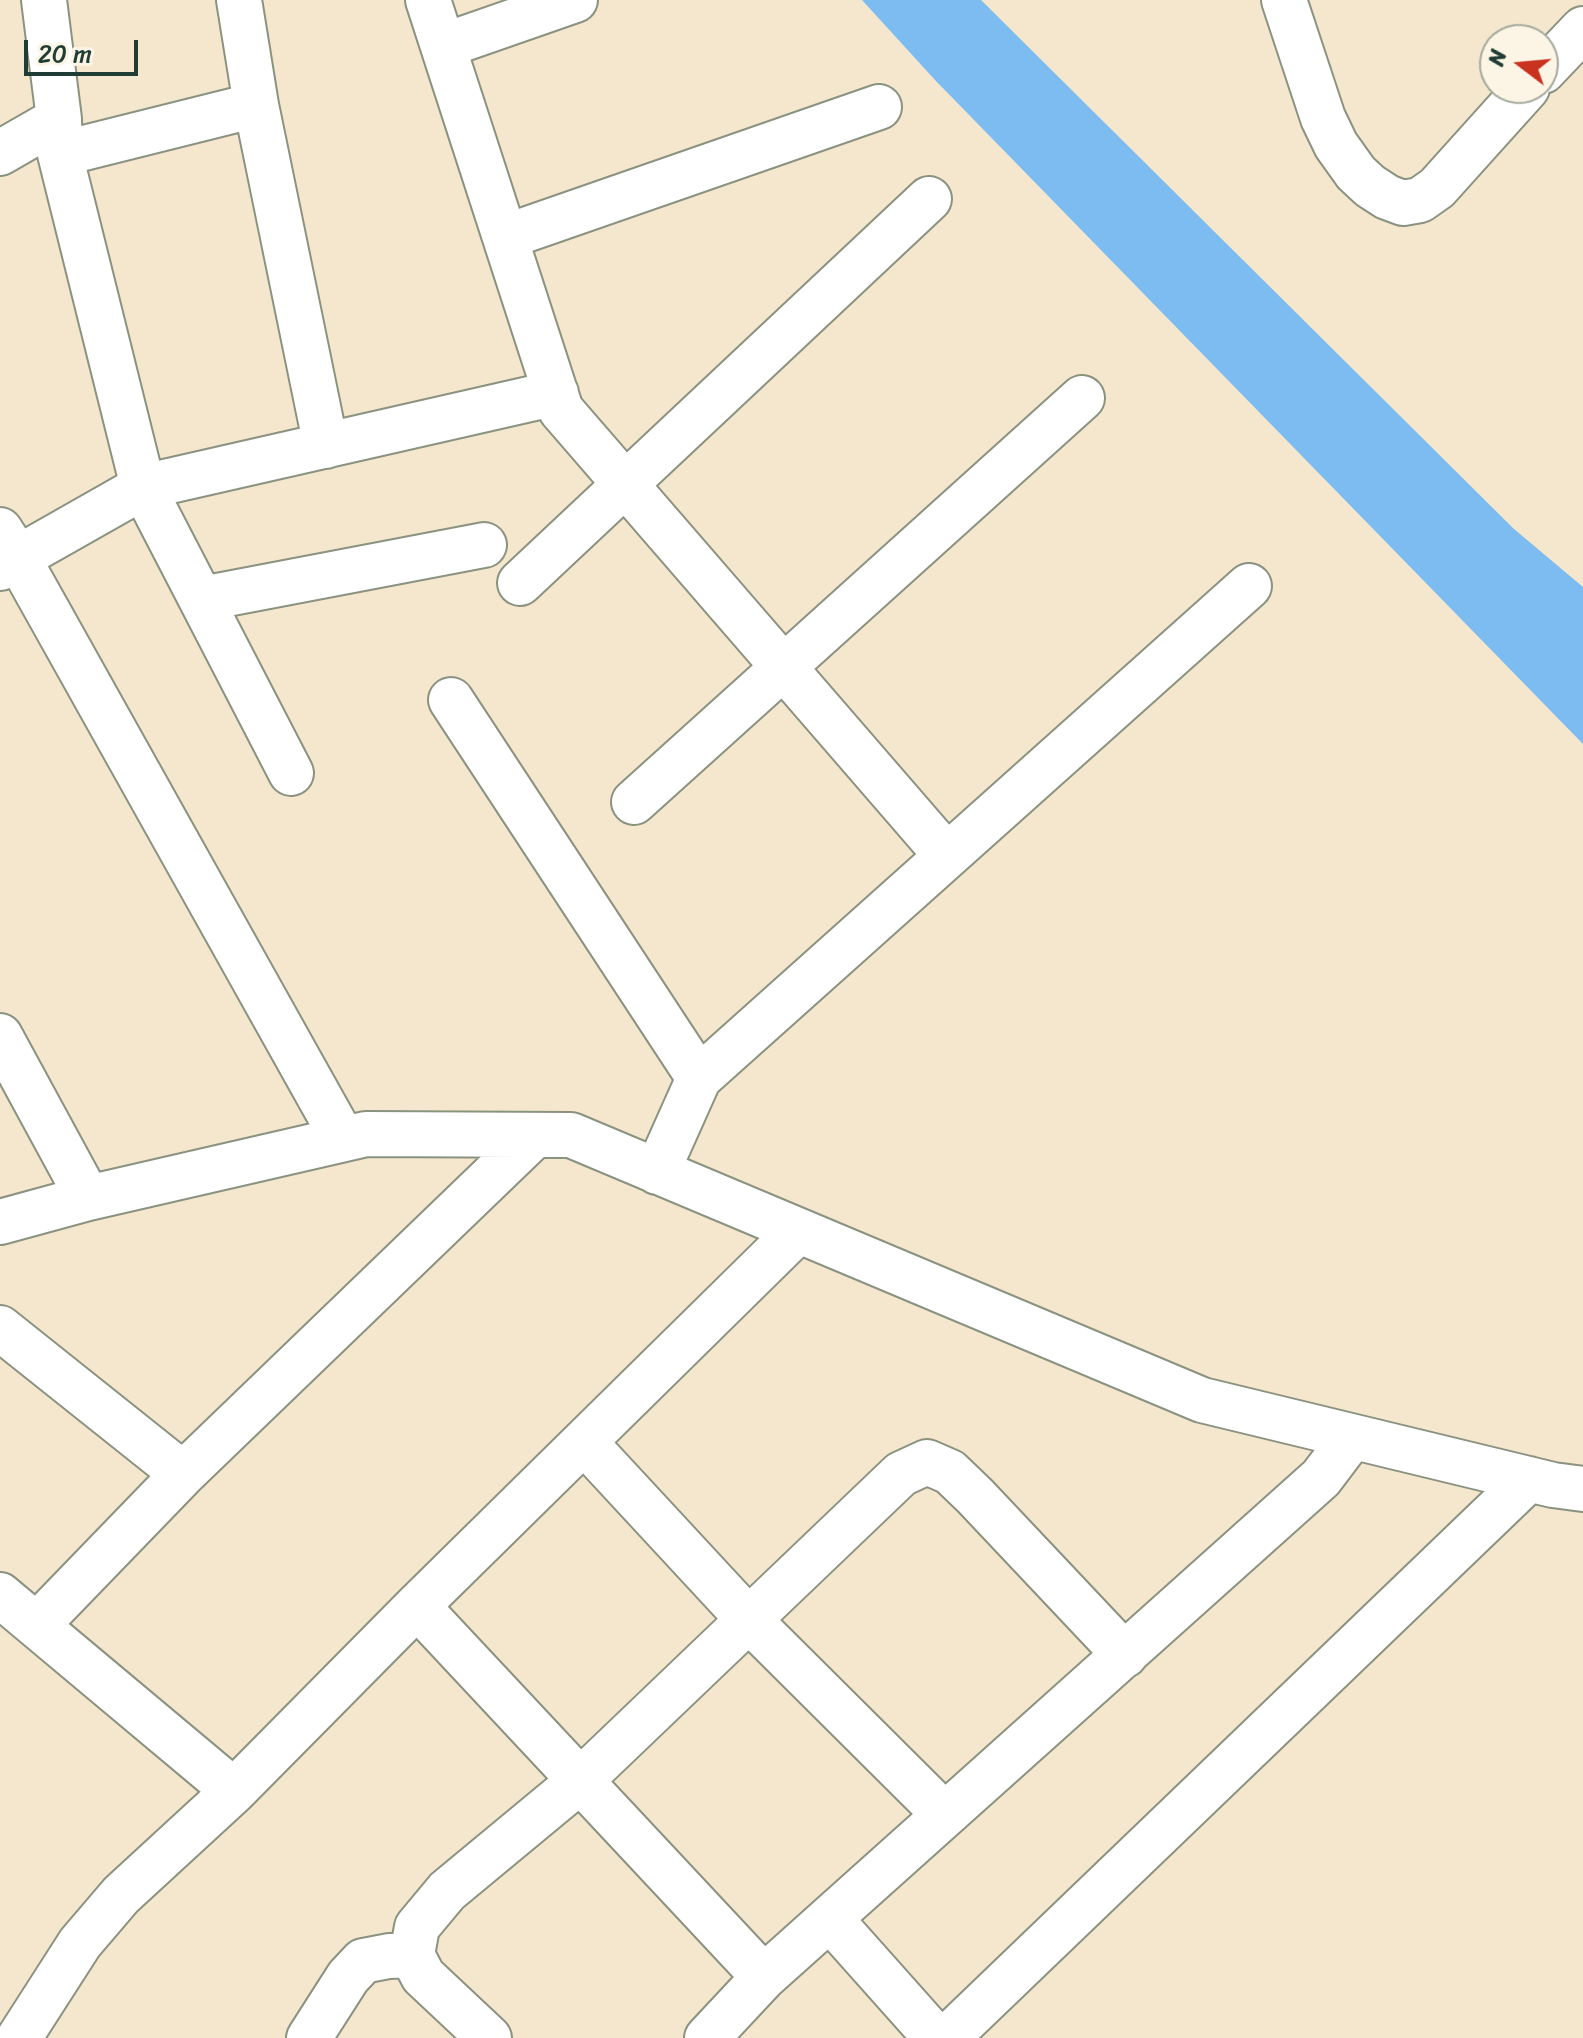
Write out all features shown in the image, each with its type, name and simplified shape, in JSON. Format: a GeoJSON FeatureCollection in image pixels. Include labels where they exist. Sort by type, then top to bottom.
{"type":"FeatureCollection","features":[{"type":"Feature","properties":{"kind":"street"},"geometry":{"type":"LineString","coordinates":[[44,0],[59,136],[143,487],[291,773]]}},
{"type":"Feature","properties":{"kind":"street"},"geometry":{"type":"LineString","coordinates":[[239,0],[256,105],[326,446]]}},
{"type":"Feature","properties":{"kind":"street"},"geometry":{"type":"LineString","coordinates":[[428,0],[561,410],[947,856]]}},
{"type":"Feature","properties":{"kind":"street"},"geometry":{"type":"LineString","coordinates":[[443,46],[575,0]]}},
{"type":"Feature","properties":{"kind":"street"},"geometry":{"type":"LineString","coordinates":[[1284,0],[1323,118],[1336,145],[1356,173],[1387,197],[1403,203],[1420,200],[1437,188],[1513,104]]}},
{"type":"Feature","properties":{"kind":"street"},"geometry":{"type":"LineString","coordinates":[[1559,54],[1583,29]]}},
{"type":"Feature","properties":{"kind":"street"},"geometry":{"type":"LineString","coordinates":[[0,153],[59,136],[256,105]]}},
{"type":"Feature","properties":{"kind":"street"},"geometry":{"type":"LineString","coordinates":[[505,237],[879,107]]}},
{"type":"Feature","properties":{"kind":"street"},"geometry":{"type":"LineString","coordinates":[[520,583],[929,199]]}},
{"type":"Feature","properties":{"kind":"street"},"geometry":{"type":"LineString","coordinates":[[343,1139],[6,552],[143,487],[556,393]]}},
{"type":"Feature","properties":{"kind":"street"},"geometry":{"type":"LineString","coordinates":[[634,802],[1082,398]]}},
{"type":"Feature","properties":{"kind":"street"},"geometry":{"type":"LineString","coordinates":[[201,599],[484,545]]}},
{"type":"Feature","properties":{"kind":"street"},"geometry":{"type":"LineString","coordinates":[[657,1172],[699,1078],[1249,586]]}},
{"type":"Feature","properties":{"kind":"street"},"geometry":{"type":"LineString","coordinates":[[451,700],[699,1078]]}},
{"type":"Feature","properties":{"kind":"street"},"geometry":{"type":"LineString","coordinates":[[0,1036],[88,1198]]}},
{"type":"Feature","properties":{"kind":"street"},"geometry":{"type":"LineString","coordinates":[[0,1222],[88,1198],[366,1134],[571,1135],[1202,1400],[1553,1485],[1583,1489]]}},
{"type":"Feature","properties":{"kind":"street"},"geometry":{"type":"LineString","coordinates":[[37,1625],[183,1474],[535,1135]]}},
{"type":"Feature","properties":{"kind":"street"},"geometry":{"type":"LineString","coordinates":[[19,2038],[80,1943],[121,1895],[234,1791],[798,1231]]}},
{"type":"Feature","properties":{"kind":"street"},"geometry":{"type":"LineString","coordinates":[[0,1328],[183,1474]]}},
{"type":"Feature","properties":{"kind":"street"},"geometry":{"type":"LineString","coordinates":[[707,2038],[764,1977],[1321,1478],[1352,1437]]}},
{"type":"Feature","properties":{"kind":"street"},"geometry":{"type":"LineString","coordinates":[[585,1443],[749,1620],[945,1815]]}},
{"type":"Feature","properties":{"kind":"street"},"geometry":{"type":"LineString","coordinates":[[489,2038],[423,1976],[412,1955],[417,1927],[447,1891],[581,1780],[901,1474],[927,1462],[950,1472],[1125,1655]]}},
{"type":"Feature","properties":{"kind":"street"},"geometry":{"type":"LineString","coordinates":[[947,2038],[1529,1479]]}},
{"type":"Feature","properties":{"kind":"street"},"geometry":{"type":"LineString","coordinates":[[0,1595],[234,1791]]}},
{"type":"Feature","properties":{"kind":"street"},"geometry":{"type":"LineString","coordinates":[[417,1606],[764,1977]]}},
{"type":"Feature","properties":{"kind":"street"},"geometry":{"type":"LineString","coordinates":[[830,1919],[936,2038]]}},
{"type":"Feature","properties":{"kind":"street"},"geometry":{"type":"LineString","coordinates":[[309,2038],[348,1977],[363,1961],[412,1955]]}},
{"type":"Feature","properties":{"kind":"water"},"geometry":{"type":"Polygon","coordinates":[[[862,0],[981,0],[1514,529],[1583,587],[1583,744],[935,80],[862,0]]]}}]}
